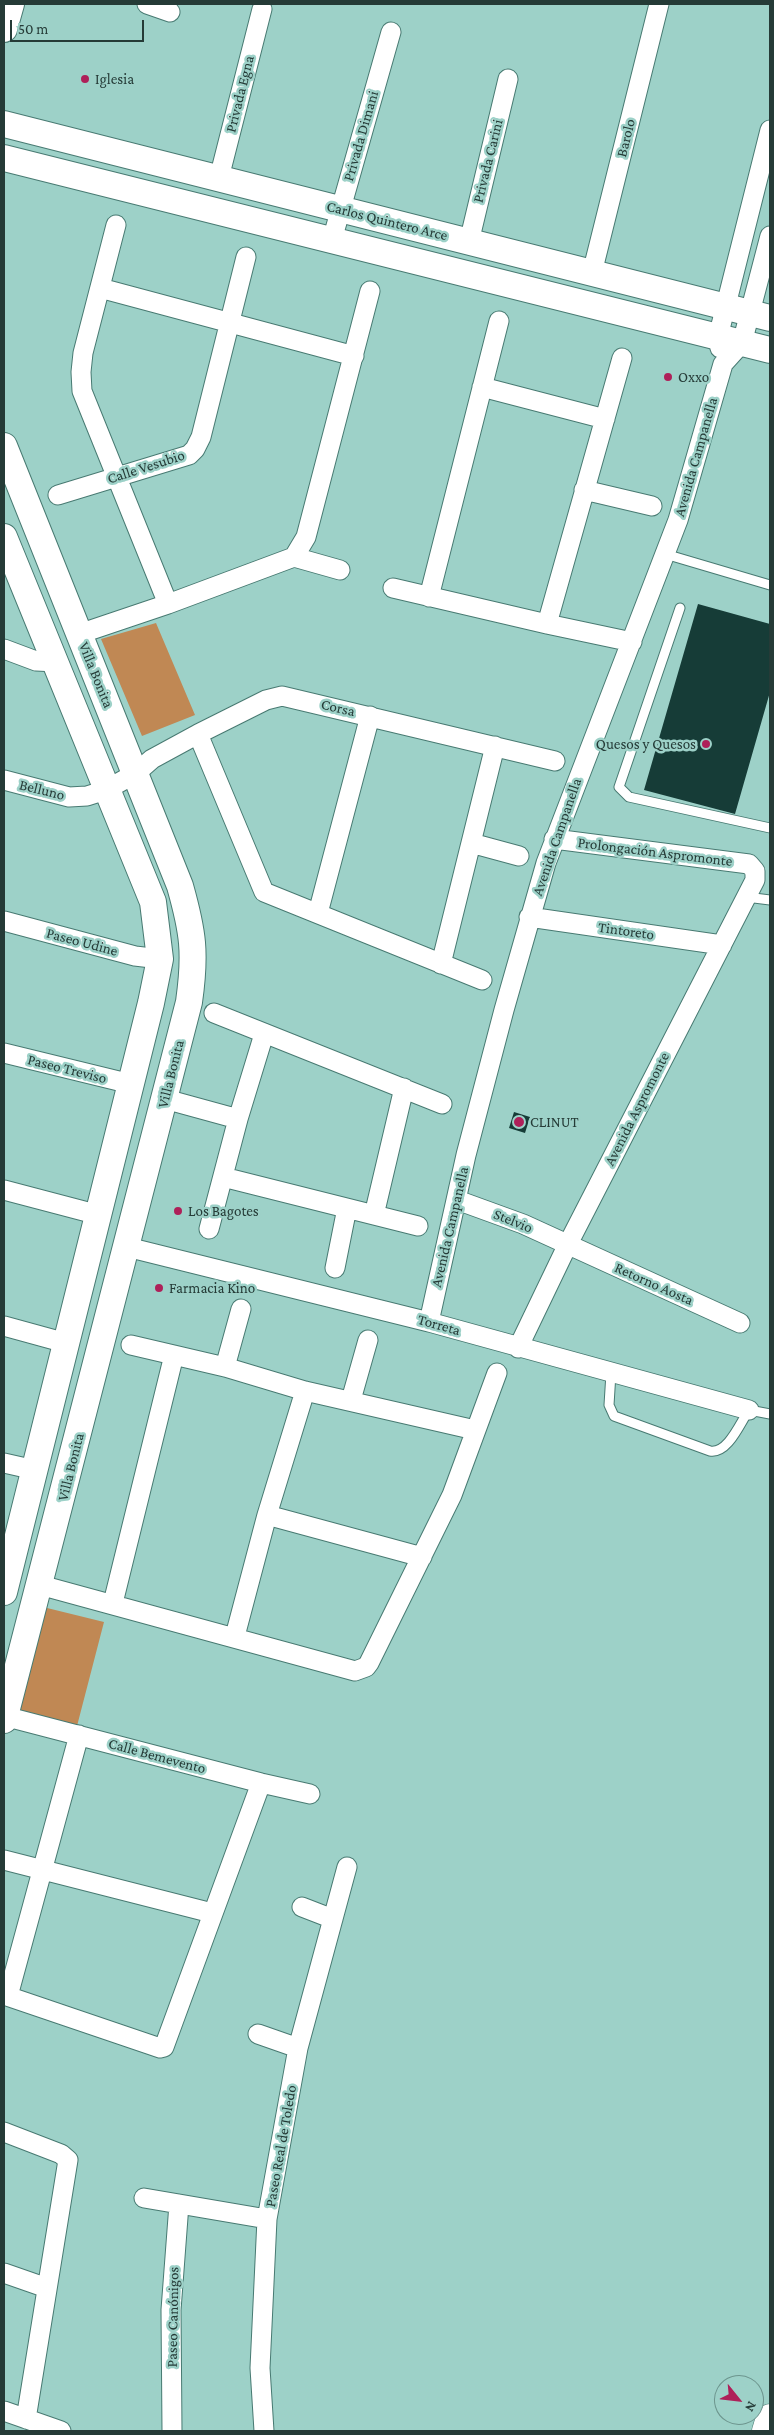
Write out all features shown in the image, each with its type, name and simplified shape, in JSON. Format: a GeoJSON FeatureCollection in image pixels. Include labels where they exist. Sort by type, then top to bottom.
{"type":"FeatureCollection","features":[{"type":"Feature","properties":{"kind":"main road"},"geometry":{"type":"LineString","coordinates":[[766,2431],[770,2418]]}},
{"type":"Feature","properties":{"kind":"street"},"geometry":{"type":"LineString","coordinates":[[4,29],[10,4]]}},
{"type":"Feature","properties":{"kind":"street"},"geometry":{"type":"LineString","coordinates":[[147,4],[170,12]]}},
{"type":"Feature","properties":{"kind":"street","name":"Barolo"},"geometry":{"type":"LineString","coordinates":[[592,273],[659,4]]}},
{"type":"Feature","properties":{"kind":"street","name":"Privada Egna"},"geometry":{"type":"LineString","coordinates":[[218,178],[262,9]]}},
{"type":"Feature","properties":{"kind":"street","name":"Privada Dimani"},"geometry":{"type":"LineString","coordinates":[[332,240],[391,32]]}},
{"type":"Feature","properties":{"kind":"street","name":"Privada Carini"},"geometry":{"type":"LineString","coordinates":[[469,242],[508,79]]}},
{"type":"Feature","properties":{"kind":"street","name":"Carlos Quintero Arce"},"geometry":{"type":"LineString","coordinates":[[4,124],[748,312]]}},
{"type":"Feature","properties":{"kind":"street"},"geometry":{"type":"LineString","coordinates":[[730,340],[748,312],[770,130]]}},
{"type":"Feature","properties":{"kind":"street"},"geometry":{"type":"LineString","coordinates":[[4,158],[770,350]]}},
{"type":"Feature","properties":{"kind":"street"},"geometry":{"type":"LineString","coordinates":[[116,225],[83,353],[80,372],[82,391],[118,476],[168,604]]}},
{"type":"Feature","properties":{"kind":"street"},"geometry":{"type":"LineString","coordinates":[[730,340],[748,312],[770,236]]}},
{"type":"Feature","properties":{"kind":"street","name":"Calle Vesubio"},"geometry":{"type":"LineString","coordinates":[[58,495],[189,455],[195,449],[200,437],[246,257]]}},
{"type":"Feature","properties":{"kind":"street"},"geometry":{"type":"LineString","coordinates":[[100,288],[354,356]]}},
{"type":"Feature","properties":{"kind":"street"},"geometry":{"type":"LineString","coordinates":[[294,557],[306,537],[370,291]]}},
{"type":"Feature","properties":{"kind":"street"},"geometry":{"type":"LineString","coordinates":[[429,597],[499,321]]}},
{"type":"Feature","properties":{"kind":"street","name":"Avenida Campanella"},"geometry":{"type":"LineString","coordinates":[[429,1322],[466,1156],[529,918],[554,839],[678,520],[730,340]]}},
{"type":"Feature","properties":{"kind":"street"},"geometry":{"type":"LineString","coordinates":[[547,624],[622,358]]}},
{"type":"Feature","properties":{"kind":"street"},"geometry":{"type":"LineString","coordinates":[[482,388],[604,419]]}},
{"type":"Feature","properties":{"kind":"street","name":"Villa Bonita"},"geometry":{"type":"LineString","coordinates":[[4,446],[180,886],[192,928],[194,950],[194,971],[189,1002],[165,1099],[40,1585],[4,1717]]}},
{"type":"Feature","properties":{"kind":"street"},"geometry":{"type":"LineString","coordinates":[[584,490],[652,506]]}},
{"type":"Feature","properties":{"kind":"street"},"geometry":{"type":"LineString","coordinates":[[4,537],[57,662],[106,790],[153,902],[160,959],[99,1215],[4,1591]]}},
{"type":"Feature","properties":{"kind":"street"},"geometry":{"type":"LineString","coordinates":[[79,634],[168,604],[294,557],[340,570]]}},
{"type":"Feature","properties":{"kind":"street"},"geometry":{"type":"LineString","coordinates":[[393,588],[632,642]]}},
{"type":"Feature","properties":{"kind":"street"},"geometry":{"type":"LineString","coordinates":[[4,649],[36,661],[57,662]]}},
{"type":"Feature","properties":{"kind":"street","name":"Corsa"},"geometry":{"type":"LineString","coordinates":[[136,773],[152,759],[198,734],[266,700],[282,696],[555,761]]}},
{"type":"Feature","properties":{"kind":"street"},"geometry":{"type":"LineString","coordinates":[[318,914],[370,716]]}},
{"type":"Feature","properties":{"kind":"street"},"geometry":{"type":"LineString","coordinates":[[198,734],[262,888],[272,896],[482,980]]}},
{"type":"Feature","properties":{"kind":"street"},"geometry":{"type":"LineString","coordinates":[[442,964],[495,746]]}},
{"type":"Feature","properties":{"kind":"street","name":"Belluno"},"geometry":{"type":"LineString","coordinates":[[4,780],[69,797],[87,796],[106,790],[136,773]]}},
{"type":"Feature","properties":{"kind":"street","name":"Prolongación Aspromonte"},"geometry":{"type":"LineString","coordinates":[[554,839],[749,864],[755,870]]}},
{"type":"Feature","properties":{"kind":"street"},"geometry":{"type":"LineString","coordinates":[[471,843],[519,856]]}},
{"type":"Feature","properties":{"kind":"street","name":"Avenida Aspromonte"},"geometry":{"type":"LineString","coordinates":[[518,1348],[568,1244],[755,880],[755,870]]}},
{"type":"Feature","properties":{"kind":"street","name":"Tintoreto"},"geometry":{"type":"LineString","coordinates":[[529,918],[722,945]]}},
{"type":"Feature","properties":{"kind":"street","name":"Paseo Udine"},"geometry":{"type":"LineString","coordinates":[[4,921],[135,956],[160,959]]}},
{"type":"Feature","properties":{"kind":"street"},"geometry":{"type":"LineString","coordinates":[[214,1013],[442,1104]]}},
{"type":"Feature","properties":{"kind":"street"},"geometry":{"type":"LineString","coordinates":[[209,1229],[238,1119],[264,1034]]}},
{"type":"Feature","properties":{"kind":"street","name":"Paseo Treviso"},"geometry":{"type":"LineString","coordinates":[[4,1053],[131,1084]]}},
{"type":"Feature","properties":{"kind":"street"},"geometry":{"type":"LineString","coordinates":[[374,1216],[404,1088]]}},
{"type":"Feature","properties":{"kind":"street"},"geometry":{"type":"LineString","coordinates":[[165,1099],[238,1119]]}},
{"type":"Feature","properties":{"kind":"street"},"geometry":{"type":"LineString","coordinates":[[223,1177],[418,1226]]}},
{"type":"Feature","properties":{"kind":"street"},"geometry":{"type":"LineString","coordinates":[[4,1190],[99,1215]]}},
{"type":"Feature","properties":{"kind":"street","name":"Stelvio"},"geometry":{"type":"LineString","coordinates":[[457,1200],[523,1224],[568,1244]]}},
{"type":"Feature","properties":{"kind":"street"},"geometry":{"type":"LineString","coordinates":[[335,1268],[347,1208]]}},
{"type":"Feature","properties":{"kind":"street","name":"Retorno Aosta"},"geometry":{"type":"LineString","coordinates":[[568,1244],[740,1322]]}},
{"type":"Feature","properties":{"kind":"street","name":"Torreta"},"geometry":{"type":"LineString","coordinates":[[127,1247],[429,1322],[749,1410]]}},
{"type":"Feature","properties":{"kind":"street"},"geometry":{"type":"LineString","coordinates":[[225,1367],[241,1309]]}},
{"type":"Feature","properties":{"kind":"street"},"geometry":{"type":"LineString","coordinates":[[4,1326],[66,1343]]}},
{"type":"Feature","properties":{"kind":"street"},"geometry":{"type":"LineString","coordinates":[[351,1400],[368,1340]]}},
{"type":"Feature","properties":{"kind":"street"},"geometry":{"type":"LineString","coordinates":[[131,1345],[225,1367],[305,1391],[351,1400],[475,1430]]}},
{"type":"Feature","properties":{"kind":"street"},"geometry":{"type":"LineString","coordinates":[[113,1603],[174,1355]]}},
{"type":"Feature","properties":{"kind":"street"},"geometry":{"type":"LineString","coordinates":[[40,1585],[235,1636],[356,1671],[361,1670],[369,1662],[452,1495],[497,1373]]}},
{"type":"Feature","properties":{"kind":"street"},"geometry":{"type":"LineString","coordinates":[[235,1636],[267,1515],[305,1391]]}},
{"type":"Feature","properties":{"kind":"street"},"geometry":{"type":"LineString","coordinates":[[4,1463],[35,1470]]}},
{"type":"Feature","properties":{"kind":"street"},"geometry":{"type":"LineString","coordinates":[[267,1515],[422,1557]]}},
{"type":"Feature","properties":{"kind":"street","name":"Calle Bemevento"},"geometry":{"type":"LineString","coordinates":[[4,1717],[310,1794]]}},
{"type":"Feature","properties":{"kind":"street"},"geometry":{"type":"LineString","coordinates":[[79,1735],[43,1870],[6,1995],[163,2048],[261,1783]]}},
{"type":"Feature","properties":{"kind":"street"},"geometry":{"type":"LineString","coordinates":[[4,1860],[212,1913]]}},
{"type":"Feature","properties":{"kind":"street","name":"Paseo Real de Toledo"},"geometry":{"type":"LineString","coordinates":[[264,2431],[260,2368],[267,2219],[298,2048],[347,1867]]}},
{"type":"Feature","properties":{"kind":"street"},"geometry":{"type":"LineString","coordinates":[[302,1908],[333,1919]]}},
{"type":"Feature","properties":{"kind":"street"},"geometry":{"type":"LineString","coordinates":[[258,2034],[298,2048]]}},
{"type":"Feature","properties":{"kind":"street"},"geometry":{"type":"LineString","coordinates":[[4,2132],[62,2154],[68,2160],[26,2419]]}},
{"type":"Feature","properties":{"kind":"street"},"geometry":{"type":"LineString","coordinates":[[144,2198],[267,2219]]}},
{"type":"Feature","properties":{"kind":"street","name":"Paseo Canónigos"},"geometry":{"type":"LineString","coordinates":[[172,2431],[171,2310],[179,2204]]}},
{"type":"Feature","properties":{"kind":"street"},"geometry":{"type":"LineString","coordinates":[[4,2272],[47,2288]]}},
{"type":"Feature","properties":{"kind":"street"},"geometry":{"type":"LineString","coordinates":[[4,2411],[61,2431]]}},
{"type":"Feature","properties":{"kind":"lane"},"geometry":{"type":"LineString","coordinates":[[665,554],[770,585]]}},
{"type":"Feature","properties":{"kind":"lane"},"geometry":{"type":"LineString","coordinates":[[680,608],[619,787],[629,798],[770,828]]}},
{"type":"Feature","properties":{"kind":"lane"},"geometry":{"type":"LineString","coordinates":[[746,897],[770,900]]}},
{"type":"Feature","properties":{"kind":"lane"},"geometry":{"type":"LineString","coordinates":[[611,1373],[609,1404],[614,1416],[710,1451],[718,1451],[725,1446],[749,1410],[770,1414]]}},
{"type":"Feature","properties":{"kind":"shaded area"},"geometry":{"type":"Polygon","coordinates":[[[156,623],[195,715],[142,736],[101,639],[156,623]]]}},
{"type":"Feature","properties":{"kind":"shaded area"},"geometry":{"type":"Polygon","coordinates":[[[43,1607],[104,1622],[77,1726],[16,1710],[43,1607]]]}},
{"type":"Feature","properties":{"kind":"building","name":"Quesos y Quesos"},"geometry":{"type":"Polygon","coordinates":[[[698,604],[770,624],[770,692],[735,814],[644,790],[698,604]]]}},
{"type":"Feature","properties":{"kind":"building","name":"CLINUT"},"geometry":{"type":"Polygon","coordinates":[[[514,1112],[530,1117],[525,1133],[509,1128],[514,1112]]]}},
{"type":"Feature","properties":{"kind":"place","name":"Iglesia"},"geometry":{"type":"Point","coordinates":[85,79]}},
{"type":"Feature","properties":{"kind":"place","name":"Oxxo"},"geometry":{"type":"Point","coordinates":[668,377]}},
{"type":"Feature","properties":{"kind":"place","name":"Quesos y Quesos"},"geometry":{"type":"Point","coordinates":[706,744]}},
{"type":"Feature","properties":{"kind":"place","name":"CLINUT"},"geometry":{"type":"Point","coordinates":[519,1122]}},
{"type":"Feature","properties":{"kind":"place","name":"Los Bagotes"},"geometry":{"type":"Point","coordinates":[178,1211]}},
{"type":"Feature","properties":{"kind":"place","name":"Farmacia Kino"},"geometry":{"type":"Point","coordinates":[159,1288]}}]}
